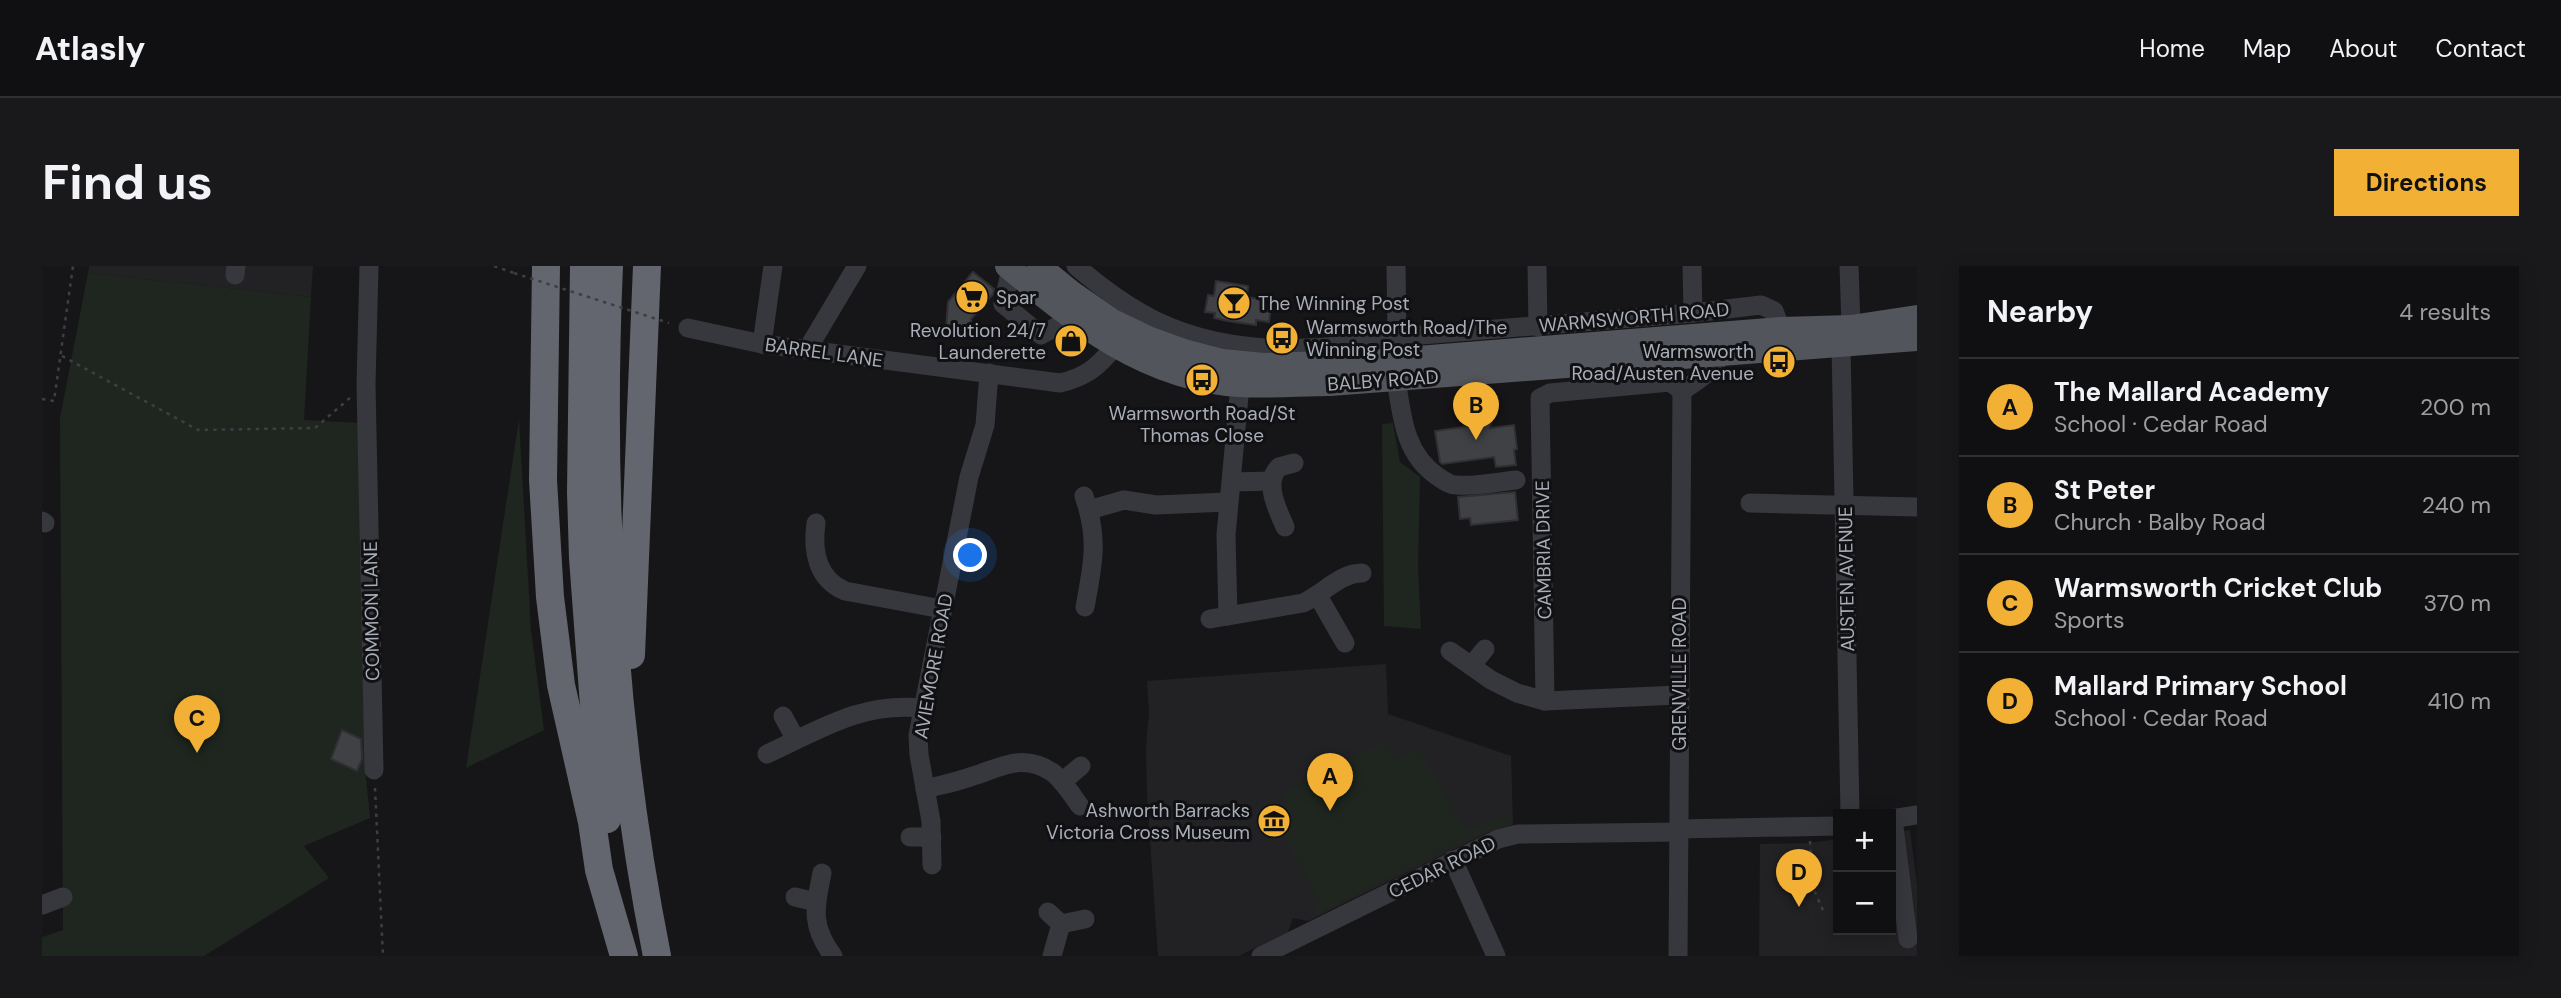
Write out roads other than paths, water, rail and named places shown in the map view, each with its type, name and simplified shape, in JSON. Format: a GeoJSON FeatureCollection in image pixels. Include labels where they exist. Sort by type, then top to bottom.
{"type":"FeatureCollection","features":[{"type":"Feature","properties":{"kind":"highway"},"geometry":{"type":"LineString","coordinates":[[546,266],[543,480],[550,597],[561,685],[592,822],[599,870],[624,956]]}},
{"type":"Feature","properties":{"kind":"highway"},"geometry":{"type":"LineString","coordinates":[[584,266],[580,492],[586,621],[611,848],[630,956]]}},
{"type":"Feature","properties":{"kind":"highway"},"geometry":{"type":"LineString","coordinates":[[610,266],[606,497],[612,620],[632,816],[658,956]]}},
{"type":"Feature","properties":{"kind":"highway"},"geometry":{"type":"LineString","coordinates":[[647,266],[631,714],[658,956]]}},
{"type":"Feature","properties":{"kind":"main road","name":"BALBY ROAD"},"geometry":{"type":"LineString","coordinates":[[1039,266],[1113,321],[1148,338],[1222,361],[1263,365],[1368,362],[1781,329],[1846,336],[1917,339]]}},
{"type":"Feature","properties":{"kind":"main road","name":"BALBY ROAD"},"geometry":{"type":"LineString","coordinates":[[1009,268],[1114,347],[1175,373],[1240,385],[1331,384],[1720,355],[1846,336],[1917,317]]}},
{"type":"Feature","properties":{"kind":"street","name":"COMMON LANE"},"geometry":{"type":"LineString","coordinates":[[369,266],[366,384],[374,771]]}},
{"type":"Feature","properties":{"kind":"street"},"geometry":{"type":"LineString","coordinates":[[762,344],[773,266]]}},
{"type":"Feature","properties":{"kind":"street"},"geometry":{"type":"LineString","coordinates":[[807,350],[857,266]]}},
{"type":"Feature","properties":{"kind":"street","name":"WARMSWORTH ROAD"},"geometry":{"type":"LineString","coordinates":[[1076,266],[1142,314],[1168,326],[1244,347],[1293,348],[1366,344],[1397,337],[1538,327],[1761,305],[1774,311],[1781,329]]}},
{"type":"Feature","properties":{"kind":"street"},"geometry":{"type":"LineString","coordinates":[[1396,266],[1397,337]]}},
{"type":"Feature","properties":{"kind":"street"},"geometry":{"type":"LineString","coordinates":[[1537,266],[1538,327]]}},
{"type":"Feature","properties":{"kind":"street"},"geometry":{"type":"LineString","coordinates":[[1692,266],[1693,313]]}},
{"type":"Feature","properties":{"kind":"street","name":"AUSTEN AVENUE"},"geometry":{"type":"LineString","coordinates":[[1849,266],[1845,504],[1850,809]]}},
{"type":"Feature","properties":{"kind":"street","name":"BARREL LANE"},"geometry":{"type":"LineString","coordinates":[[688,328],[762,344],[1060,383],[1092,372],[1114,347]]}},
{"type":"Feature","properties":{"kind":"street"},"geometry":{"type":"LineString","coordinates":[[1682,391],[1707,374],[1720,355]]}},
{"type":"Feature","properties":{"kind":"street","name":"AVIEMORE ROAD"},"geometry":{"type":"LineString","coordinates":[[932,865],[931,821],[918,735],[969,477],[985,425],[989,373]]}},
{"type":"Feature","properties":{"kind":"street"},"geometry":{"type":"LineString","coordinates":[[1396,379],[1407,437],[1414,454],[1428,470],[1455,485],[1516,480]]}},
{"type":"Feature","properties":{"kind":"street","name":"CAMBRIA DRIVE"},"geometry":{"type":"LineString","coordinates":[[1545,701],[1541,398],[1550,393],[1670,382],[1682,391]]}},
{"type":"Feature","properties":{"kind":"street"},"geometry":{"type":"LineString","coordinates":[[1240,385],[1219,617],[1290,607],[1318,596],[1341,578],[1362,573]]}},
{"type":"Feature","properties":{"kind":"street","name":"GRENVILLE ROAD"},"geometry":{"type":"LineString","coordinates":[[1678,956],[1682,391]]}},
{"type":"Feature","properties":{"kind":"street"},"geometry":{"type":"LineString","coordinates":[[1285,527],[1276,506],[1271,481],[1279,467],[1294,463]]}},
{"type":"Feature","properties":{"kind":"street"},"geometry":{"type":"LineString","coordinates":[[1085,607],[1095,553],[1087,503],[1124,500],[1156,505],[1230,492],[1271,481]]}},
{"type":"Feature","properties":{"kind":"street"},"geometry":{"type":"LineString","coordinates":[[1750,503],[1917,507]]}},
{"type":"Feature","properties":{"kind":"street"},"geometry":{"type":"LineString","coordinates":[[816,523],[814,535],[818,564],[835,587],[942,609]]}},
{"type":"Feature","properties":{"kind":"street"},"geometry":{"type":"LineString","coordinates":[[1318,596],[1345,643]]}},
{"type":"Feature","properties":{"kind":"street"},"geometry":{"type":"LineString","coordinates":[[1471,666],[1485,649]]}},
{"type":"Feature","properties":{"kind":"street"},"geometry":{"type":"LineString","coordinates":[[1450,651],[1491,680],[1517,693],[1545,701],[1678,695]]}},
{"type":"Feature","properties":{"kind":"street"},"geometry":{"type":"LineString","coordinates":[[767,754],[855,713],[899,706],[922,708]]}},
{"type":"Feature","properties":{"kind":"street"},"geometry":{"type":"LineString","coordinates":[[783,716],[796,740]]}},
{"type":"Feature","properties":{"kind":"street"},"geometry":{"type":"LineString","coordinates":[[925,789],[1009,763],[1033,764],[1054,773],[1080,806]]}},
{"type":"Feature","properties":{"kind":"street"},"geometry":{"type":"LineString","coordinates":[[1062,782],[1081,766]]}},
{"type":"Feature","properties":{"kind":"street"},"geometry":{"type":"LineString","coordinates":[[1896,818],[1917,815]]}},
{"type":"Feature","properties":{"kind":"street","name":"CEDAR ROAD"},"geometry":{"type":"LineString","coordinates":[[1261,956],[1498,839],[1518,834],[1833,826]]}},
{"type":"Feature","properties":{"kind":"street"},"geometry":{"type":"LineString","coordinates":[[910,837],[932,837]]}},
{"type":"Feature","properties":{"kind":"street"},"geometry":{"type":"LineString","coordinates":[[1896,849],[1908,939]]}},
{"type":"Feature","properties":{"kind":"street"},"geometry":{"type":"LineString","coordinates":[[1454,860],[1496,956]]}},
{"type":"Feature","properties":{"kind":"street"},"geometry":{"type":"LineString","coordinates":[[822,873],[815,909],[818,932],[833,956]]}},
{"type":"Feature","properties":{"kind":"street"},"geometry":{"type":"LineString","coordinates":[[42,905],[63,897]]}},
{"type":"Feature","properties":{"kind":"street"},"geometry":{"type":"LineString","coordinates":[[795,897],[816,902]]}},
{"type":"Feature","properties":{"kind":"street"},"geometry":{"type":"LineString","coordinates":[[1052,956],[1054,918],[1085,919]]}},
{"type":"Feature","properties":{"kind":"place","name":"Spar"},"geometry":{"type":"Point","coordinates":[972,297]}},
{"type":"Feature","properties":{"kind":"place","name":"The Winning Post"},"geometry":{"type":"Point","coordinates":[1234,303]}},
{"type":"Feature","properties":{"kind":"place","name":"Warmsworth Road/The Winning Post"},"geometry":{"type":"Point","coordinates":[1282,338]}},
{"type":"Feature","properties":{"kind":"place","name":"Revolution 24/7 Launderette"},"geometry":{"type":"Point","coordinates":[1071,341]}},
{"type":"Feature","properties":{"kind":"place","name":"Warmsworth Road/Austen Avenue"},"geometry":{"type":"Point","coordinates":[1779,362]}},
{"type":"Feature","properties":{"kind":"place","name":"Warmsworth Road/St Thomas Close"},"geometry":{"type":"Point","coordinates":[1202,380]}},
{"type":"Feature","properties":{"kind":"place","name":"St Peter"},"geometry":{"type":"Point","coordinates":[1476,440]}},
{"type":"Feature","properties":{"kind":"place","name":"Warmsworth Cricket Club"},"geometry":{"type":"Point","coordinates":[197,753]}},
{"type":"Feature","properties":{"kind":"place","name":"The Mallard Academy"},"geometry":{"type":"Point","coordinates":[1330,811]}},
{"type":"Feature","properties":{"kind":"place","name":"Ashworth Barracks Victoria Cross Museum"},"geometry":{"type":"Point","coordinates":[1274,821]}},
{"type":"Feature","properties":{"kind":"place","name":"Mallard Primary School"},"geometry":{"type":"Point","coordinates":[1799,907]}}]}
